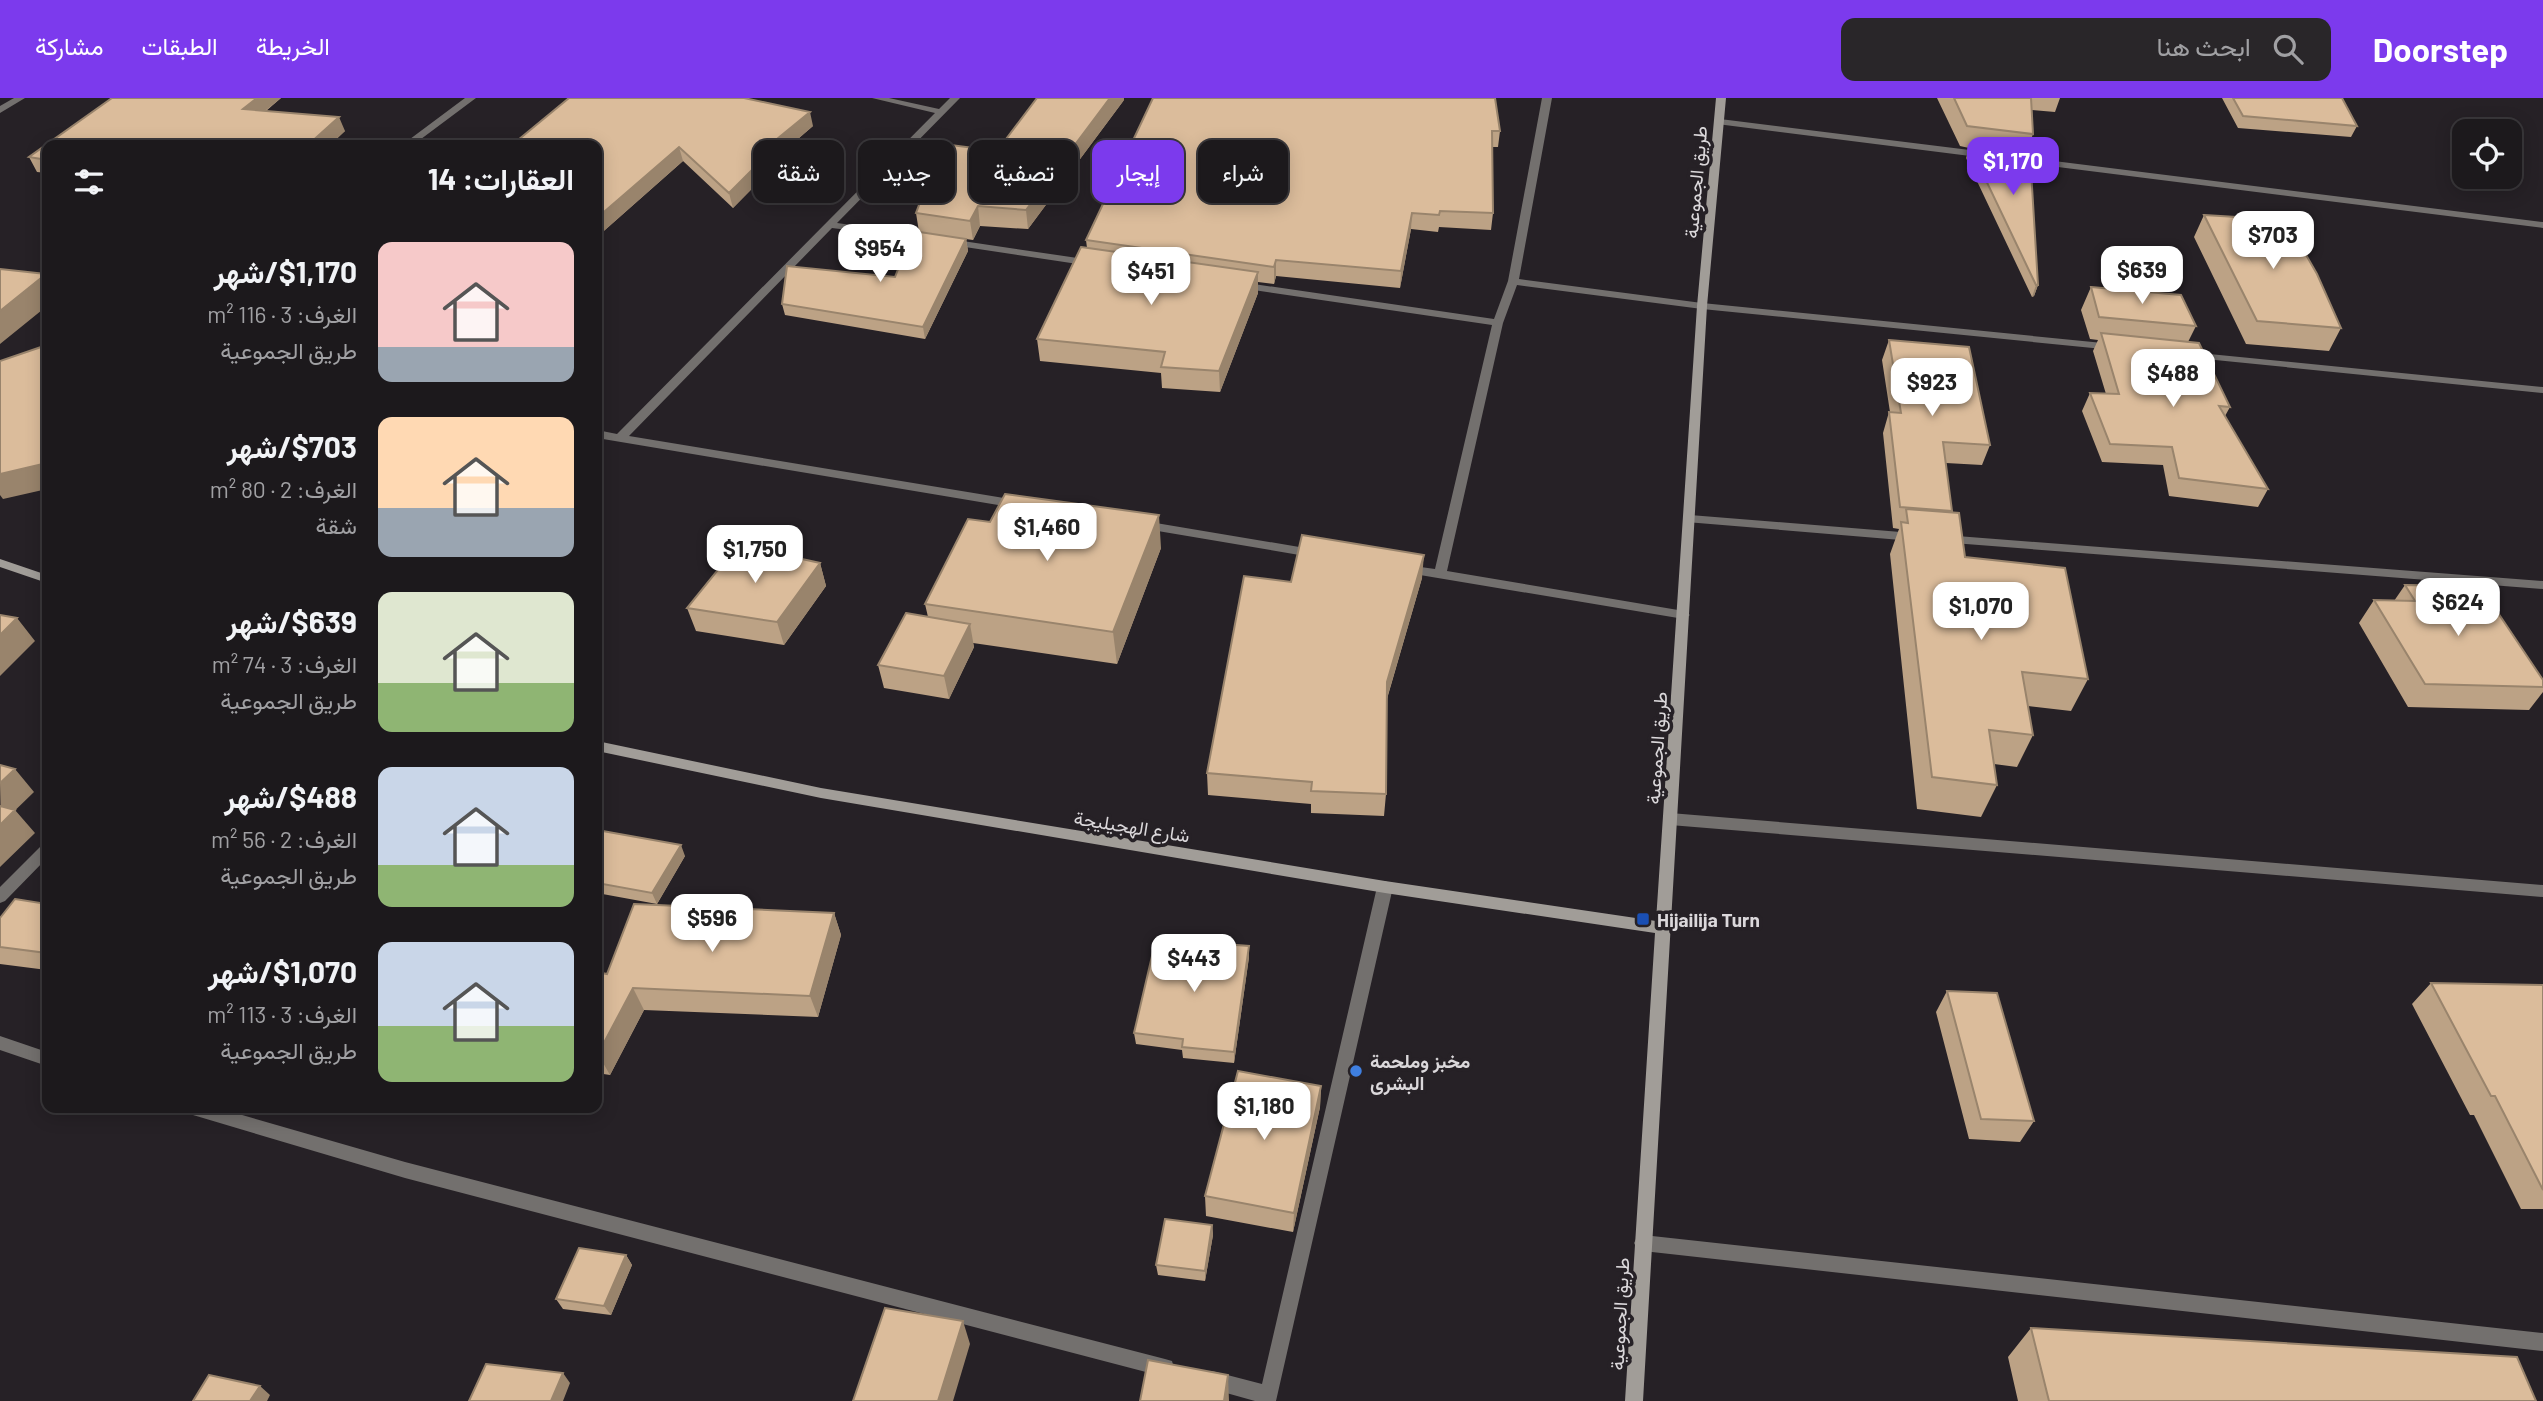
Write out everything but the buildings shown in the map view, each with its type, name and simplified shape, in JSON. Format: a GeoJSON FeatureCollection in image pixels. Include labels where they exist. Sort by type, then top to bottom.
{"type":"FeatureCollection","features":[{"type":"Feature","properties":{"kind":"main road","name":"طريق الجموعية"},"geometry":{"type":"LineString","coordinates":[[1634,1401],[1702,306],[1721,98]]}},
{"type":"Feature","properties":{"kind":"main road"},"geometry":{"type":"LineString","coordinates":[[0,564],[42,577]]}},
{"type":"Feature","properties":{"kind":"main road","name":"شارع الهجيليجة"},"geometry":{"type":"LineString","coordinates":[[602,747],[821,793],[1385,887],[1664,928]]}},
{"type":"Feature","properties":{"kind":"street"},"geometry":{"type":"LineString","coordinates":[[0,110],[20,98]]}},
{"type":"Feature","properties":{"kind":"street"},"geometry":{"type":"LineString","coordinates":[[414,140],[471,98]]}},
{"type":"Feature","properties":{"kind":"street"},"geometry":{"type":"LineString","coordinates":[[877,98],[941,112]]}},
{"type":"Feature","properties":{"kind":"street"},"geometry":{"type":"LineString","coordinates":[[619,439],[955,98]]}},
{"type":"Feature","properties":{"kind":"street"},"geometry":{"type":"LineString","coordinates":[[1440,574],[1498,323],[1513,281],[1547,98]]}},
{"type":"Feature","properties":{"kind":"street"},"geometry":{"type":"LineString","coordinates":[[1720,122],[1994,156]]}},
{"type":"Feature","properties":{"kind":"street"},"geometry":{"type":"LineString","coordinates":[[2008,158],[2543,225]]}},
{"type":"Feature","properties":{"kind":"street"},"geometry":{"type":"LineString","coordinates":[[830,225],[1102,265]]}},
{"type":"Feature","properties":{"kind":"street"},"geometry":{"type":"LineString","coordinates":[[1513,281],[1702,306],[2129,349]]}},
{"type":"Feature","properties":{"kind":"street"},"geometry":{"type":"LineString","coordinates":[[1225,283],[1498,323]]}},
{"type":"Feature","properties":{"kind":"street"},"geometry":{"type":"LineString","coordinates":[[2171,353],[2543,390]]}},
{"type":"Feature","properties":{"kind":"street"},"geometry":{"type":"LineString","coordinates":[[602,435],[1030,506]]}},
{"type":"Feature","properties":{"kind":"street"},"geometry":{"type":"LineString","coordinates":[[1690,519],[2543,585]]}},
{"type":"Feature","properties":{"kind":"street"},"geometry":{"type":"LineString","coordinates":[[1125,522],[1331,556]]}},
{"type":"Feature","properties":{"kind":"street"},"geometry":{"type":"LineString","coordinates":[[1399,568],[1684,615]]}},
{"type":"Feature","properties":{"kind":"street"},"geometry":{"type":"LineString","coordinates":[[1670,819],[2543,891]]}},
{"type":"Feature","properties":{"kind":"street"},"geometry":{"type":"LineString","coordinates":[[0,897],[42,854]]}},
{"type":"Feature","properties":{"kind":"street"},"geometry":{"type":"LineString","coordinates":[[210,1113],[405,1170],[1194,1376],[1268,1398],[1385,887]]}},
{"type":"Feature","properties":{"kind":"street"},"geometry":{"type":"LineString","coordinates":[[0,1042],[42,1057]]}},
{"type":"Feature","properties":{"kind":"street"},"geometry":{"type":"LineString","coordinates":[[1643,1243],[2543,1342]]}},
{"type":"Feature","properties":{"kind":"place","name":"Hijailija Turn"},"geometry":{"type":"Point","coordinates":[1643,919]}},
{"type":"Feature","properties":{"kind":"place","name":"مخبز وملحمة البشرى"},"geometry":{"type":"Point","coordinates":[1356,1071]}}]}
